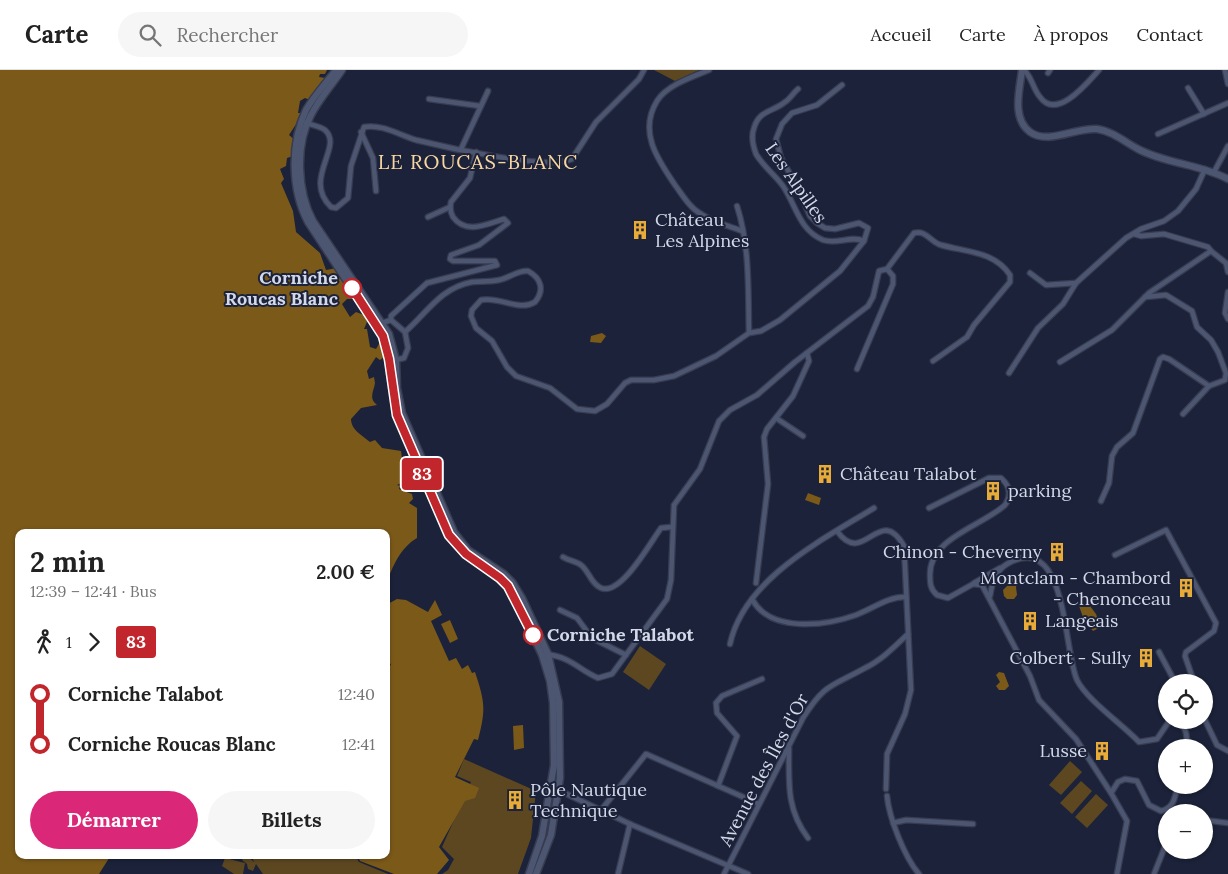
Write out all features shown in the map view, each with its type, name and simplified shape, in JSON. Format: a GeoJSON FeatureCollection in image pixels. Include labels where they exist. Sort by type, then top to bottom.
{"type":"FeatureCollection","features":[{"type":"Feature","properties":{"kind":"main road"},"geometry":{"type":"LineString","coordinates":[[336,70],[312,101],[304,122],[301,181],[308,211],[380,324],[389,334],[397,415],[449,535],[466,554],[500,578],[508,586],[539,650],[550,681],[553,702],[555,788],[539,847],[529,874]]}},
{"type":"Feature","properties":{"kind":"main road"},"geometry":{"type":"LineString","coordinates":[[304,122],[342,70]]}},
{"type":"Feature","properties":{"kind":"main road"},"geometry":{"type":"LineString","coordinates":[[1023,70],[1019,110],[1021,121],[1029,132],[1044,136],[1086,129],[1100,130],[1153,156],[1205,169],[1228,179]]}},
{"type":"Feature","properties":{"kind":"main road"},"geometry":{"type":"LineString","coordinates":[[380,324],[391,360],[402,413],[454,532],[468,550],[504,574],[512,582],[548,654],[559,702],[555,788],[551,835],[536,874]]}},
{"type":"Feature","properties":{"kind":"street"},"geometry":{"type":"LineString","coordinates":[[304,122],[322,128],[329,134],[330,146],[319,183],[326,203],[336,208],[348,198],[351,166],[361,132],[366,127],[382,127],[414,139],[476,152],[536,162],[566,162],[572,158],[596,122],[639,79],[644,70]]}},
{"type":"Feature","properties":{"kind":"street"},"geometry":{"type":"LineString","coordinates":[[709,70],[670,89],[661,96],[656,102],[651,118],[650,140],[658,159],[688,204],[709,218],[742,231]]}},
{"type":"Feature","properties":{"kind":"street"},"geometry":{"type":"LineString","coordinates":[[1023,70],[1040,97],[1047,103],[1052,104],[1071,99],[1099,70]]}},
{"type":"Feature","properties":{"kind":"street"},"geometry":{"type":"LineString","coordinates":[[1225,70],[1228,84]]}},
{"type":"Feature","properties":{"kind":"street","name":"Les Alpilles"},"geometry":{"type":"LineString","coordinates":[[798,89],[785,102],[769,109],[757,120],[753,132],[756,153],[783,187],[797,215],[808,230],[824,240],[833,242],[855,239],[864,241],[868,228],[864,225],[859,223],[835,229],[825,228],[810,216],[796,182],[781,158],[776,139],[785,119],[792,113],[817,106],[842,84]]}},
{"type":"Feature","properties":{"kind":"street"},"geometry":{"type":"LineString","coordinates":[[1188,88],[1204,114]]}},
{"type":"Feature","properties":{"kind":"street"},"geometry":{"type":"LineString","coordinates":[[461,149],[488,91]]}},
{"type":"Feature","properties":{"kind":"street"},"geometry":{"type":"LineString","coordinates":[[429,99],[480,106]]}},
{"type":"Feature","properties":{"kind":"street"},"geometry":{"type":"LineString","coordinates":[[1158,134],[1228,103]]}},
{"type":"Feature","properties":{"kind":"street"},"geometry":{"type":"LineString","coordinates":[[361,132],[373,158],[376,191]]}},
{"type":"Feature","properties":{"kind":"street"},"geometry":{"type":"LineString","coordinates":[[1214,172],[1228,146]]}},
{"type":"Feature","properties":{"kind":"street"},"geometry":{"type":"LineString","coordinates":[[380,324],[391,320],[392,316],[427,283],[497,266],[495,261],[453,261],[450,257],[480,245],[506,225],[508,221],[504,219],[467,228],[458,223],[450,207],[453,198],[470,178],[476,152]]}},
{"type":"Feature","properties":{"kind":"street"},"geometry":{"type":"LineString","coordinates":[[1009,373],[1038,328],[1062,304],[1076,283],[1110,250],[1134,234],[1164,221],[1178,211],[1196,189],[1205,169]]}},
{"type":"Feature","properties":{"kind":"street"},"geometry":{"type":"LineString","coordinates":[[737,206],[742,220],[748,283],[748,333]]}},
{"type":"Feature","properties":{"kind":"street"},"geometry":{"type":"LineString","coordinates":[[428,216],[450,207]]}},
{"type":"Feature","properties":{"kind":"street"},"geometry":{"type":"LineString","coordinates":[[539,650],[548,654],[562,656],[598,678],[612,674],[667,599],[671,580],[672,527],[676,499],[700,469],[719,421],[730,410],[757,395],[795,362],[868,306],[873,298],[877,274],[886,268],[914,233],[920,232],[925,233],[938,244],[986,255],[1006,269],[1010,276],[1010,282],[974,325],[967,337],[933,361]]}},
{"type":"Feature","properties":{"kind":"street"},"geometry":{"type":"LineString","coordinates":[[1134,234],[1141,236],[1164,234],[1208,247],[1226,263],[1228,272]]}},
{"type":"Feature","properties":{"kind":"street"},"geometry":{"type":"LineString","coordinates":[[405,332],[438,297],[448,290],[473,282],[498,281],[516,273],[528,271],[538,278],[541,285],[542,290],[535,302],[524,306],[493,299],[481,300],[472,310],[473,322],[476,328],[492,341],[507,368],[516,376],[550,388],[577,409],[587,412],[601,408],[625,383],[631,380],[654,380],[674,376],[716,356],[748,333],[761,331],[780,320],[840,271],[864,241]]}},
{"type":"Feature","properties":{"kind":"street"},"geometry":{"type":"LineString","coordinates":[[1060,362],[1112,330],[1145,297],[1212,250]]}},
{"type":"Feature","properties":{"kind":"street"},"geometry":{"type":"LineString","coordinates":[[858,369],[893,284],[893,276],[886,268]]}},
{"type":"Feature","properties":{"kind":"street"},"geometry":{"type":"LineString","coordinates":[[1030,274],[1046,285],[1076,283]]}},
{"type":"Feature","properties":{"kind":"street"},"geometry":{"type":"LineString","coordinates":[[1228,292],[1225,313],[1228,318]]}},
{"type":"Feature","properties":{"kind":"street"},"geometry":{"type":"LineString","coordinates":[[1145,297],[1166,295],[1195,315],[1197,327],[1211,340],[1226,373],[1225,380],[1209,386],[1183,414]]}},
{"type":"Feature","properties":{"kind":"street"},"geometry":{"type":"LineString","coordinates":[[391,320],[405,332],[407,353],[404,358],[391,360]]}},
{"type":"Feature","properties":{"kind":"street"},"geometry":{"type":"LineString","coordinates":[[756,583],[768,484],[764,437],[767,429],[793,396],[809,361],[807,353]]}},
{"type":"Feature","properties":{"kind":"street"},"geometry":{"type":"LineString","coordinates":[[1101,501],[1109,483],[1112,456],[1118,447],[1134,433],[1160,359],[1163,357],[1169,359],[1209,386]]}},
{"type":"Feature","properties":{"kind":"street"},"geometry":{"type":"LineString","coordinates":[[795,362],[801,363],[804,370]]}},
{"type":"Feature","properties":{"kind":"street"},"geometry":{"type":"LineString","coordinates":[[776,418],[803,436]]}},
{"type":"Feature","properties":{"kind":"street"},"geometry":{"type":"LineString","coordinates":[[929,508],[989,478],[1001,478],[1010,491],[1005,504],[946,543],[931,559],[930,582],[937,595],[952,597],[1017,559],[1025,558],[1037,561],[1050,570],[1058,586],[1078,680],[1086,693],[1139,742],[1157,740],[1164,729]]}},
{"type":"Feature","properties":{"kind":"street"},"geometry":{"type":"LineString","coordinates":[[730,644],[733,631],[752,598],[780,572],[837,531],[874,508]]}},
{"type":"Feature","properties":{"kind":"street"},"geometry":{"type":"LineString","coordinates":[[564,558],[582,566],[598,586],[614,588],[623,581],[661,528],[672,527]]}},
{"type":"Feature","properties":{"kind":"street"},"geometry":{"type":"LineString","coordinates":[[1115,555],[1166,530],[1216,623],[1214,631],[1186,652],[1185,656],[1191,674]]}},
{"type":"Feature","properties":{"kind":"street"},"geometry":{"type":"LineString","coordinates":[[837,531],[844,540],[852,545],[880,531],[891,532],[899,538],[904,546],[910,697],[905,714],[887,754],[886,789]]}},
{"type":"Feature","properties":{"kind":"street"},"geometry":{"type":"LineString","coordinates":[[990,596],[992,583],[1002,567]]}},
{"type":"Feature","properties":{"kind":"street"},"geometry":{"type":"LineString","coordinates":[[973,584],[982,585],[990,596],[1030,676],[1039,700],[1076,739],[1126,816],[1127,825],[1117,874]]}},
{"type":"Feature","properties":{"kind":"street"},"geometry":{"type":"LineString","coordinates":[[752,598],[756,607],[770,618],[800,623],[847,618],[896,598],[906,596]]}},
{"type":"Feature","properties":{"kind":"street"},"geometry":{"type":"LineString","coordinates":[[560,610],[577,618],[592,638],[626,655]]}},
{"type":"Feature","properties":{"kind":"street","name":"Avenue des Îles d'Or"},"geometry":{"type":"LineString","coordinates":[[724,874],[802,718],[823,691],[877,661],[908,634]]}},
{"type":"Feature","properties":{"kind":"street"},"geometry":{"type":"LineString","coordinates":[[1159,652],[1171,674]]}},
{"type":"Feature","properties":{"kind":"street"},"geometry":{"type":"LineString","coordinates":[[718,786],[737,736],[717,713],[716,703],[722,696],[762,679]]}},
{"type":"Feature","properties":{"kind":"street"},"geometry":{"type":"LineString","coordinates":[[1209,729],[1217,745],[1228,751]]}},
{"type":"Feature","properties":{"kind":"street"},"geometry":{"type":"LineString","coordinates":[[788,746],[792,810],[798,825],[808,838]]}},
{"type":"Feature","properties":{"kind":"street"},"geometry":{"type":"LineString","coordinates":[[602,809],[646,754],[759,804]]}},
{"type":"Feature","properties":{"kind":"street"},"geometry":{"type":"LineString","coordinates":[[1111,793],[1118,782],[1125,779],[1137,781],[1149,805],[1161,811],[1168,810],[1173,803],[1176,794]]}},
{"type":"Feature","properties":{"kind":"street"},"geometry":{"type":"LineString","coordinates":[[555,788],[630,824],[748,874]]}},
{"type":"Feature","properties":{"kind":"street"},"geometry":{"type":"LineString","coordinates":[[887,796],[889,813],[893,823],[912,866],[919,874]]}},
{"type":"Feature","properties":{"kind":"street"},"geometry":{"type":"LineString","coordinates":[[893,823],[906,820],[973,824]]}},
{"type":"Feature","properties":{"kind":"street"},"geometry":{"type":"LineString","coordinates":[[1213,821],[1228,823]]}},
{"type":"Feature","properties":{"kind":"street"},"geometry":{"type":"LineString","coordinates":[[618,874],[630,824]]}},
{"type":"Feature","properties":{"kind":"street"},"geometry":{"type":"LineString","coordinates":[[1154,874],[1160,859]]}},
{"type":"Feature","properties":{"kind":"shaded area"},"geometry":{"type":"Polygon","coordinates":[[[0,70],[327,70],[325,74],[320,74],[319,77],[325,78],[312,101],[305,98],[300,101],[298,113],[302,115],[289,135],[296,141],[293,156],[287,158],[286,166],[280,169],[284,179],[281,183],[293,211],[296,232],[320,253],[326,270],[337,268],[348,278],[350,295],[354,299],[347,299],[342,304],[350,317],[356,312],[364,315],[367,322],[364,329],[367,329],[370,347],[376,349],[382,339],[388,358],[384,357],[380,360],[376,357],[367,371],[369,379],[374,377],[375,383],[372,397],[377,405],[361,408],[351,419],[351,423],[370,442],[375,440],[382,448],[401,451],[405,481],[397,485],[400,486],[399,489],[412,494],[413,499],[409,503],[417,508],[417,538],[402,552],[390,574],[390,529],[15,529],[15,859],[108,859],[99,874],[0,874],[0,70]]]}},
{"type":"Feature","properties":{"kind":"shaded area"},"geometry":{"type":"Polygon","coordinates":[[[654,70],[699,70],[675,81],[654,70]]]}},
{"type":"Feature","properties":{"kind":"shaded area"},"geometry":{"type":"Polygon","coordinates":[[[602,333],[606,336],[601,343],[590,342],[591,336],[602,333]]]}},
{"type":"Feature","properties":{"kind":"shaded area"},"geometry":{"type":"Polygon","coordinates":[[[808,493],[821,498],[819,505],[805,500],[808,493]]]}},
{"type":"Feature","properties":{"kind":"shaded area"},"geometry":{"type":"Polygon","coordinates":[[[1015,575],[1019,581],[1016,587],[1017,595],[1014,599],[1007,599],[1004,596],[1003,590],[1008,585],[1009,577],[1015,575]]]}},
{"type":"Feature","properties":{"kind":"shaded area"},"geometry":{"type":"Polygon","coordinates":[[[397,599],[406,600],[428,612],[435,600],[442,615],[431,621],[449,661],[456,658],[462,669],[468,665],[472,673],[475,672],[481,691],[483,713],[478,740],[474,739],[455,777],[479,788],[475,798],[465,801],[439,847],[449,860],[437,874],[394,874],[359,859],[390,859],[390,603],[397,599]]]}},
{"type":"Feature","properties":{"kind":"shaded area"},"geometry":{"type":"Polygon","coordinates":[[[1087,602],[1096,614],[1101,627],[1093,631],[1084,620],[1079,606],[1087,602]]]}},
{"type":"Feature","properties":{"kind":"shaded area"},"geometry":{"type":"Polygon","coordinates":[[[450,620],[458,639],[450,643],[441,624],[450,620]]]}},
{"type":"Feature","properties":{"kind":"shaded area"},"geometry":{"type":"Polygon","coordinates":[[[640,646],[666,664],[649,690],[623,672],[640,646]]]}},
{"type":"Feature","properties":{"kind":"shaded area"},"geometry":{"type":"Polygon","coordinates":[[[999,672],[1004,673],[1009,686],[1005,690],[999,690],[996,686],[1000,682],[996,675],[999,672]]]}},
{"type":"Feature","properties":{"kind":"shaded area"},"geometry":{"type":"Polygon","coordinates":[[[523,725],[524,748],[514,750],[513,726],[523,725]]]}},
{"type":"Feature","properties":{"kind":"shaded area"},"geometry":{"type":"Polygon","coordinates":[[[464,759],[536,791],[531,838],[518,874],[442,874],[448,870],[454,859],[442,847],[471,782],[457,776],[464,759]]]}},
{"type":"Feature","properties":{"kind":"shaded area"},"geometry":{"type":"Polygon","coordinates":[[[1070,761],[1082,772],[1061,795],[1049,785],[1070,761]]]}},
{"type":"Feature","properties":{"kind":"shaded area"},"geometry":{"type":"Polygon","coordinates":[[[1081,781],[1092,791],[1072,814],[1060,803],[1081,781]]]}},
{"type":"Feature","properties":{"kind":"shaded area"},"geometry":{"type":"Polygon","coordinates":[[[1096,794],[1108,805],[1087,828],[1075,817],[1096,794]]]}},
{"type":"Feature","properties":{"kind":"shaded area"},"geometry":{"type":"Polygon","coordinates":[[[225,859],[245,863],[243,874],[234,874],[222,866],[225,859]]]}},
{"type":"Feature","properties":{"kind":"shaded area"},"geometry":{"type":"Polygon","coordinates":[[[251,859],[254,862],[253,859],[357,859],[359,862],[388,874],[263,874],[256,864],[253,871],[248,869],[247,864],[242,860],[251,859]]]}},
{"type":"Feature","properties":{"kind":"bus line","name":"83"},"geometry":{"type":"LineString","coordinates":[[352,288],[383,336],[389,359],[397,415],[449,535],[466,554],[500,578],[508,586],[533,635]]}},
{"type":"Feature","properties":{"kind":"place","name":"Château Les Alpines"},"geometry":{"type":"Point","coordinates":[640,230]}},
{"type":"Feature","properties":{"kind":"place","name":"Corniche Roucas Blanc"},"geometry":{"type":"Point","coordinates":[352,288]}},
{"type":"Feature","properties":{"kind":"place","name":"Château Talabot"},"geometry":{"type":"Point","coordinates":[825,474]}},
{"type":"Feature","properties":{"kind":"place","name":"parking"},"geometry":{"type":"Point","coordinates":[993,491]}},
{"type":"Feature","properties":{"kind":"place","name":"Chinon - Cheverny"},"geometry":{"type":"Point","coordinates":[1057,552]}},
{"type":"Feature","properties":{"kind":"place","name":"Montclam - Chambord - Chenonceau"},"geometry":{"type":"Point","coordinates":[1186,588]}},
{"type":"Feature","properties":{"kind":"place","name":"Langeais"},"geometry":{"type":"Point","coordinates":[1030,621]}},
{"type":"Feature","properties":{"kind":"place","name":"Corniche Talabot"},"geometry":{"type":"Point","coordinates":[533,635]}},
{"type":"Feature","properties":{"kind":"place","name":"Colbert - Sully"},"geometry":{"type":"Point","coordinates":[1146,658]}},
{"type":"Feature","properties":{"kind":"place","name":"Lusse"},"geometry":{"type":"Point","coordinates":[1102,751]}},
{"type":"Feature","properties":{"kind":"place","name":"Pôle Nautique Technique"},"geometry":{"type":"Point","coordinates":[515,800]}},
{"type":"Feature","properties":{"kind":"district","name":"LE ROUCAS-BLANC"},"geometry":{"type":"Point","coordinates":[478,162]}}]}
